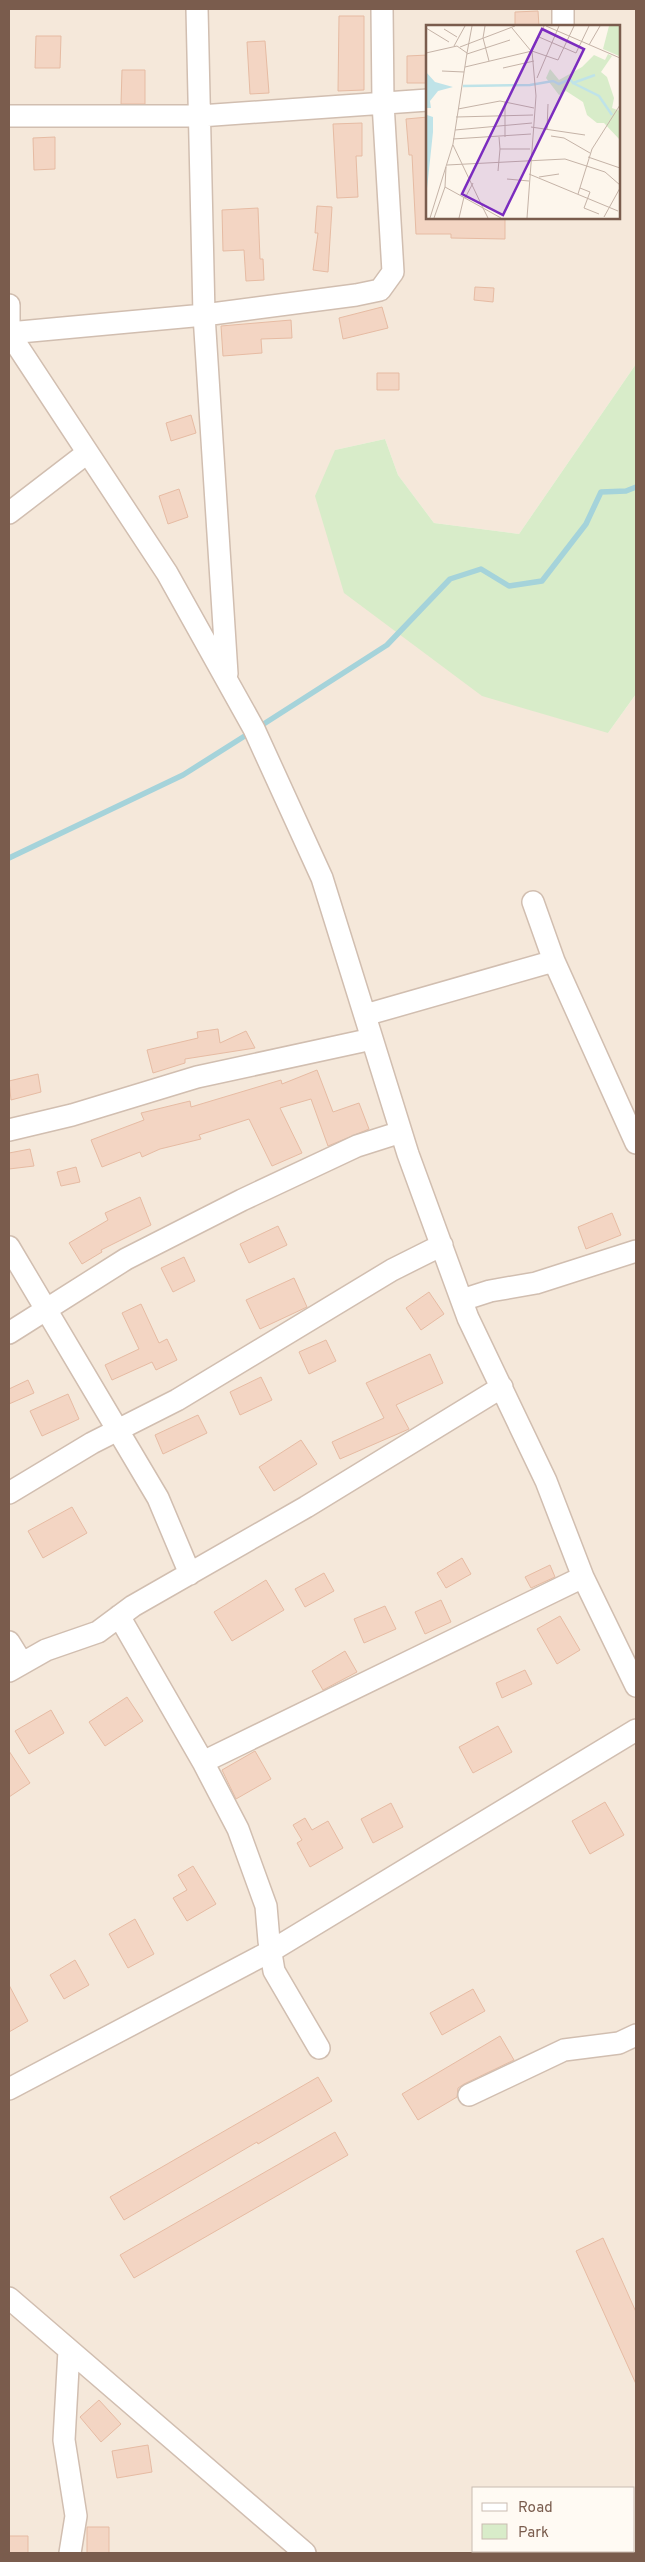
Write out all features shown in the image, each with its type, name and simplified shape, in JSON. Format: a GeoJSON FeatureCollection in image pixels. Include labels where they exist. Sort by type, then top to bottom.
{"type":"FeatureCollection","features":[{"type":"Feature","properties":{"kind":"street"},"geometry":{"type":"LineString","coordinates":[[197,9],[204,315],[227,679]]}},
{"type":"Feature","properties":{"kind":"street"},"geometry":{"type":"LineString","coordinates":[[9,333],[204,315],[356,295],[380,290],[393,272],[383,103],[382,9]]}},
{"type":"Feature","properties":{"kind":"street"},"geometry":{"type":"LineString","coordinates":[[562,25],[563,9]]}},
{"type":"Feature","properties":{"kind":"street"},"geometry":{"type":"LineString","coordinates":[[9,116],[200,116],[426,100]]}},
{"type":"Feature","properties":{"kind":"street"},"geometry":{"type":"LineString","coordinates":[[9,305],[9,333],[167,574],[248,715],[322,878],[401,1132],[462,1300],[546,1481],[583,1577],[636,1686]]}},
{"type":"Feature","properties":{"kind":"street"},"geometry":{"type":"LineString","coordinates":[[9,513],[87,453]]}},
{"type":"Feature","properties":{"kind":"street"},"geometry":{"type":"LineString","coordinates":[[533,902],[554,961],[636,1143]]}},
{"type":"Feature","properties":{"kind":"street"},"geometry":{"type":"LineString","coordinates":[[365,1015],[554,961]]}},
{"type":"Feature","properties":{"kind":"street"},"geometry":{"type":"LineString","coordinates":[[9,1130],[72,1115],[197,1077],[372,1039]]}},
{"type":"Feature","properties":{"kind":"street"},"geometry":{"type":"LineString","coordinates":[[9,1333],[126,1259],[242,1200],[357,1146],[401,1132]]}},
{"type":"Feature","properties":{"kind":"street"},"geometry":{"type":"LineString","coordinates":[[9,1493],[92,1443],[177,1400],[392,1270],[442,1245]]}},
{"type":"Feature","properties":{"kind":"street"},"geometry":{"type":"LineString","coordinates":[[9,1247],[158,1498],[190,1574]]}},
{"type":"Feature","properties":{"kind":"street"},"geometry":{"type":"LineString","coordinates":[[462,1300],[490,1291],[536,1283],[636,1251]]}},
{"type":"Feature","properties":{"kind":"street"},"geometry":{"type":"LineString","coordinates":[[9,1642],[15,1667],[46,1650],[98,1632],[133,1606],[306,1507],[502,1388]]}},
{"type":"Feature","properties":{"kind":"street"},"geometry":{"type":"LineString","coordinates":[[203,1762],[583,1577]]}},
{"type":"Feature","properties":{"kind":"street"},"geometry":{"type":"LineString","coordinates":[[120,1616],[203,1762],[238,1829],[266,1906],[274,1971],[319,2048]]}},
{"type":"Feature","properties":{"kind":"street"},"geometry":{"type":"LineString","coordinates":[[9,2089],[271,1951],[636,1730]]}},
{"type":"Feature","properties":{"kind":"street"},"geometry":{"type":"LineString","coordinates":[[469,2095],[564,2050],[619,2043],[636,2036]]}},
{"type":"Feature","properties":{"kind":"street"},"geometry":{"type":"LineString","coordinates":[[9,2298],[304,2553]]}},
{"type":"Feature","properties":{"kind":"street"},"geometry":{"type":"LineString","coordinates":[[69,2350],[64,2440],[76,2516],[70,2553]]}},
{"type":"Feature","properties":{"kind":"shaded area"},"geometry":{"type":"Polygon","coordinates":[[[9,9],[636,9],[636,364],[519,534],[434,523],[398,475],[385,439],[335,450],[608,733],[636,694],[636,2553],[9,2553],[9,9]]]}},
{"type":"Feature","properties":{"kind":"green space"},"geometry":{"type":"Polygon","coordinates":[[[636,364],[636,694],[608,733],[482,696],[344,593],[315,496],[335,450],[385,439],[398,475],[434,523],[519,534],[636,364]]]}},
{"type":"Feature","properties":{"kind":"building"},"geometry":{"type":"Polygon","coordinates":[[[538,11],[539,25],[515,25],[515,12],[538,11]]]}},
{"type":"Feature","properties":{"kind":"building"},"geometry":{"type":"Polygon","coordinates":[[[339,16],[364,16],[364,90],[338,91],[339,16]]]}},
{"type":"Feature","properties":{"kind":"building"},"geometry":{"type":"Polygon","coordinates":[[[36,36],[61,36],[60,68],[35,68],[36,36]]]}},
{"type":"Feature","properties":{"kind":"building"},"geometry":{"type":"Polygon","coordinates":[[[265,41],[269,93],[250,94],[247,42],[265,41]]]}},
{"type":"Feature","properties":{"kind":"building"},"geometry":{"type":"Polygon","coordinates":[[[426,55],[426,83],[407,83],[407,56],[426,55]]]}},
{"type":"Feature","properties":{"kind":"building"},"geometry":{"type":"Polygon","coordinates":[[[122,70],[145,70],[145,104],[121,104],[122,70]]]}},
{"type":"Feature","properties":{"kind":"building"},"geometry":{"type":"Polygon","coordinates":[[[426,117],[426,219],[505,219],[505,239],[451,238],[451,234],[416,234],[412,155],[409,155],[406,119],[426,117]]]}},
{"type":"Feature","properties":{"kind":"building"},"geometry":{"type":"Polygon","coordinates":[[[362,123],[362,156],[356,156],[358,197],[337,198],[333,124],[362,123]]]}},
{"type":"Feature","properties":{"kind":"building"},"geometry":{"type":"Polygon","coordinates":[[[55,137],[55,169],[34,170],[33,138],[55,137]]]}},
{"type":"Feature","properties":{"kind":"building"},"geometry":{"type":"Polygon","coordinates":[[[317,206],[332,207],[328,272],[313,270],[318,233],[315,233],[317,206]]]}},
{"type":"Feature","properties":{"kind":"building"},"geometry":{"type":"Polygon","coordinates":[[[258,208],[260,259],[263,259],[264,280],[246,281],[244,250],[223,251],[222,210],[258,208]]]}},
{"type":"Feature","properties":{"kind":"building"},"geometry":{"type":"Polygon","coordinates":[[[475,287],[494,288],[493,302],[474,300],[475,287]]]}},
{"type":"Feature","properties":{"kind":"building"},"geometry":{"type":"Polygon","coordinates":[[[382,307],[388,328],[343,339],[339,318],[382,307]]]}},
{"type":"Feature","properties":{"kind":"building"},"geometry":{"type":"Polygon","coordinates":[[[291,320],[292,338],[261,339],[262,353],[223,356],[221,326],[291,320]]]}},
{"type":"Feature","properties":{"kind":"building"},"geometry":{"type":"Polygon","coordinates":[[[377,373],[399,373],[399,390],[377,390],[377,373]]]}},
{"type":"Feature","properties":{"kind":"building"},"geometry":{"type":"Polygon","coordinates":[[[191,415],[196,433],[171,441],[166,423],[191,415]]]}},
{"type":"Feature","properties":{"kind":"building"},"geometry":{"type":"Polygon","coordinates":[[[179,489],[188,517],[168,524],[159,496],[179,489]]]}},
{"type":"Feature","properties":{"kind":"building"},"geometry":{"type":"Polygon","coordinates":[[[218,1029],[220,1043],[246,1031],[255,1048],[185,1059],[185,1063],[153,1073],[147,1050],[198,1038],[197,1032],[218,1029]]]}},
{"type":"Feature","properties":{"kind":"building"},"geometry":{"type":"Polygon","coordinates":[[[317,1070],[333,1112],[359,1103],[369,1129],[328,1146],[311,1099],[280,1108],[302,1153],[272,1166],[249,1119],[199,1135],[201,1139],[160,1149],[142,1157],[140,1152],[102,1167],[91,1140],[144,1120],[141,1113],[190,1101],[191,1107],[281,1080],[282,1084],[317,1070]]]}},
{"type":"Feature","properties":{"kind":"building"},"geometry":{"type":"Polygon","coordinates":[[[38,1074],[41,1092],[11,1100],[9,1081],[38,1074]]]}},
{"type":"Feature","properties":{"kind":"building"},"geometry":{"type":"Polygon","coordinates":[[[30,1149],[34,1166],[9,1169],[9,1153],[30,1149]]]}},
{"type":"Feature","properties":{"kind":"building"},"geometry":{"type":"Polygon","coordinates":[[[76,1167],[80,1182],[61,1186],[57,1172],[76,1167]]]}},
{"type":"Feature","properties":{"kind":"building"},"geometry":{"type":"Polygon","coordinates":[[[140,1197],[151,1225],[101,1250],[102,1252],[82,1264],[69,1243],[108,1220],[105,1213],[140,1197]]]}},
{"type":"Feature","properties":{"kind":"building"},"geometry":{"type":"Polygon","coordinates":[[[612,1213],[621,1235],[586,1249],[578,1227],[612,1213]]]}},
{"type":"Feature","properties":{"kind":"building"},"geometry":{"type":"Polygon","coordinates":[[[278,1226],[287,1245],[249,1263],[240,1244],[278,1226]]]}},
{"type":"Feature","properties":{"kind":"building"},"geometry":{"type":"Polygon","coordinates":[[[184,1257],[195,1281],[173,1292],[161,1268],[184,1257]]]}},
{"type":"Feature","properties":{"kind":"building"},"geometry":{"type":"Polygon","coordinates":[[[294,1278],[307,1307],[260,1329],[246,1300],[294,1278]]]}},
{"type":"Feature","properties":{"kind":"building"},"geometry":{"type":"Polygon","coordinates":[[[429,1292],[444,1314],[421,1330],[406,1308],[429,1292]]]}},
{"type":"Feature","properties":{"kind":"building"},"geometry":{"type":"Polygon","coordinates":[[[141,1304],[159,1343],[167,1339],[177,1360],[156,1370],[152,1362],[112,1380],[105,1365],[139,1349],[122,1313],[141,1304]]]}},
{"type":"Feature","properties":{"kind":"building"},"geometry":{"type":"Polygon","coordinates":[[[326,1340],[336,1361],[309,1374],[299,1352],[326,1340]]]}},
{"type":"Feature","properties":{"kind":"building"},"geometry":{"type":"Polygon","coordinates":[[[430,1354],[443,1383],[396,1405],[409,1429],[340,1459],[332,1442],[384,1418],[366,1383],[430,1354]]]}},
{"type":"Feature","properties":{"kind":"building"},"geometry":{"type":"Polygon","coordinates":[[[261,1377],[272,1400],[240,1415],[230,1392],[261,1377]]]}},
{"type":"Feature","properties":{"kind":"building"},"geometry":{"type":"Polygon","coordinates":[[[28,1380],[34,1393],[9,1404],[9,1389],[28,1380]]]}},
{"type":"Feature","properties":{"kind":"building"},"geometry":{"type":"Polygon","coordinates":[[[68,1394],[79,1419],[42,1436],[30,1411],[68,1394]]]}},
{"type":"Feature","properties":{"kind":"building"},"geometry":{"type":"Polygon","coordinates":[[[198,1415],[207,1433],[163,1454],[155,1435],[198,1415]]]}},
{"type":"Feature","properties":{"kind":"building"},"geometry":{"type":"Polygon","coordinates":[[[301,1440],[317,1464],[274,1491],[259,1467],[301,1440]]]}},
{"type":"Feature","properties":{"kind":"building"},"geometry":{"type":"Polygon","coordinates":[[[72,1507],[87,1533],[43,1558],[28,1531],[72,1507]]]}},
{"type":"Feature","properties":{"kind":"building"},"geometry":{"type":"Polygon","coordinates":[[[462,1558],[471,1574],[446,1588],[437,1573],[462,1558]]]}},
{"type":"Feature","properties":{"kind":"building"},"geometry":{"type":"Polygon","coordinates":[[[550,1565],[555,1577],[531,1588],[525,1577],[550,1565]]]}},
{"type":"Feature","properties":{"kind":"building"},"geometry":{"type":"Polygon","coordinates":[[[324,1573],[334,1591],[305,1607],[295,1589],[324,1573]]]}},
{"type":"Feature","properties":{"kind":"building"},"geometry":{"type":"Polygon","coordinates":[[[266,1580],[284,1610],[232,1641],[214,1612],[266,1580]]]}},
{"type":"Feature","properties":{"kind":"building"},"geometry":{"type":"Polygon","coordinates":[[[441,1600],[451,1622],[425,1634],[415,1612],[441,1600]]]}},
{"type":"Feature","properties":{"kind":"building"},"geometry":{"type":"Polygon","coordinates":[[[385,1606],[396,1629],[364,1643],[354,1619],[385,1606]]]}},
{"type":"Feature","properties":{"kind":"building"},"geometry":{"type":"Polygon","coordinates":[[[560,1616],[580,1650],[557,1664],[537,1629],[560,1616]]]}},
{"type":"Feature","properties":{"kind":"building"},"geometry":{"type":"Polygon","coordinates":[[[345,1651],[357,1672],[323,1690],[312,1671],[345,1651]]]}},
{"type":"Feature","properties":{"kind":"building"},"geometry":{"type":"Polygon","coordinates":[[[525,1670],[532,1684],[502,1698],[496,1683],[525,1670]]]}},
{"type":"Feature","properties":{"kind":"building"},"geometry":{"type":"Polygon","coordinates":[[[127,1697],[143,1721],[105,1746],[89,1722],[127,1697]]]}},
{"type":"Feature","properties":{"kind":"building"},"geometry":{"type":"Polygon","coordinates":[[[51,1710],[64,1733],[29,1754],[15,1731],[51,1710]]]}},
{"type":"Feature","properties":{"kind":"building"},"geometry":{"type":"Polygon","coordinates":[[[498,1726],[512,1752],[473,1773],[459,1747],[498,1726]]]}},
{"type":"Feature","properties":{"kind":"building"},"geometry":{"type":"Polygon","coordinates":[[[9,1751],[30,1783],[9,1797],[9,1751]]]}},
{"type":"Feature","properties":{"kind":"building"},"geometry":{"type":"Polygon","coordinates":[[[255,1751],[271,1779],[236,1799],[222,1770],[255,1751]]]}},
{"type":"Feature","properties":{"kind":"building"},"geometry":{"type":"Polygon","coordinates":[[[605,1802],[624,1835],[590,1854],[572,1821],[605,1802]]]}},
{"type":"Feature","properties":{"kind":"building"},"geometry":{"type":"Polygon","coordinates":[[[391,1803],[403,1827],[373,1843],[361,1819],[391,1803]]]}},
{"type":"Feature","properties":{"kind":"building"},"geometry":{"type":"Polygon","coordinates":[[[305,1818],[312,1830],[328,1821],[343,1848],[310,1867],[297,1843],[302,1840],[293,1825],[305,1818]]]}},
{"type":"Feature","properties":{"kind":"building"},"geometry":{"type":"Polygon","coordinates":[[[193,1866],[216,1904],[187,1921],[173,1898],[187,1890],[178,1875],[193,1866]]]}},
{"type":"Feature","properties":{"kind":"building"},"geometry":{"type":"Polygon","coordinates":[[[135,1919],[154,1954],[128,1968],[109,1934],[135,1919]]]}},
{"type":"Feature","properties":{"kind":"building"},"geometry":{"type":"Polygon","coordinates":[[[75,1960],[89,1985],[64,1999],[50,1975],[75,1960]]]}},
{"type":"Feature","properties":{"kind":"building"},"geometry":{"type":"Polygon","coordinates":[[[9,1985],[28,2021],[9,2032],[9,1985]]]}},
{"type":"Feature","properties":{"kind":"building"},"geometry":{"type":"Polygon","coordinates":[[[473,1989],[485,2011],[442,2035],[430,2013],[473,1989]]]}},
{"type":"Feature","properties":{"kind":"building"},"geometry":{"type":"Polygon","coordinates":[[[500,2036],[514,2060],[464,2084],[458,2088],[457,2097],[418,2120],[402,2094],[500,2036]]]}},
{"type":"Feature","properties":{"kind":"building"},"geometry":{"type":"Polygon","coordinates":[[[318,2077],[332,2101],[258,2144],[257,2142],[124,2220],[110,2197],[318,2077]]]}},
{"type":"Feature","properties":{"kind":"building"},"geometry":{"type":"Polygon","coordinates":[[[335,2132],[348,2155],[134,2278],[120,2255],[335,2132]]]}},
{"type":"Feature","properties":{"kind":"building"},"geometry":{"type":"Polygon","coordinates":[[[603,2238],[636,2312],[636,2384],[576,2251],[603,2238]]]}},
{"type":"Feature","properties":{"kind":"building"},"geometry":{"type":"Polygon","coordinates":[[[99,2400],[121,2424],[101,2442],[80,2417],[99,2400]]]}},
{"type":"Feature","properties":{"kind":"building"},"geometry":{"type":"Polygon","coordinates":[[[148,2445],[152,2472],[117,2478],[112,2451],[148,2445]]]}},
{"type":"Feature","properties":{"kind":"building"},"geometry":{"type":"Polygon","coordinates":[[[87,2527],[109,2527],[109,2553],[87,2553],[87,2527]]]}},
{"type":"Feature","properties":{"kind":"building"},"geometry":{"type":"Polygon","coordinates":[[[9,2536],[28,2536],[28,2553],[9,2553],[9,2536]]]}},
{"type":"Feature","properties":{"kind":"waterway"},"geometry":{"type":"LineString","coordinates":[[259,727],[387,645],[450,579],[481,569],[509,586],[542,581],[586,524],[601,492],[626,491],[636,487]]}},
{"type":"Feature","properties":{"kind":"waterway"},"geometry":{"type":"LineString","coordinates":[[9,858],[183,775],[251,732]]}}]}
